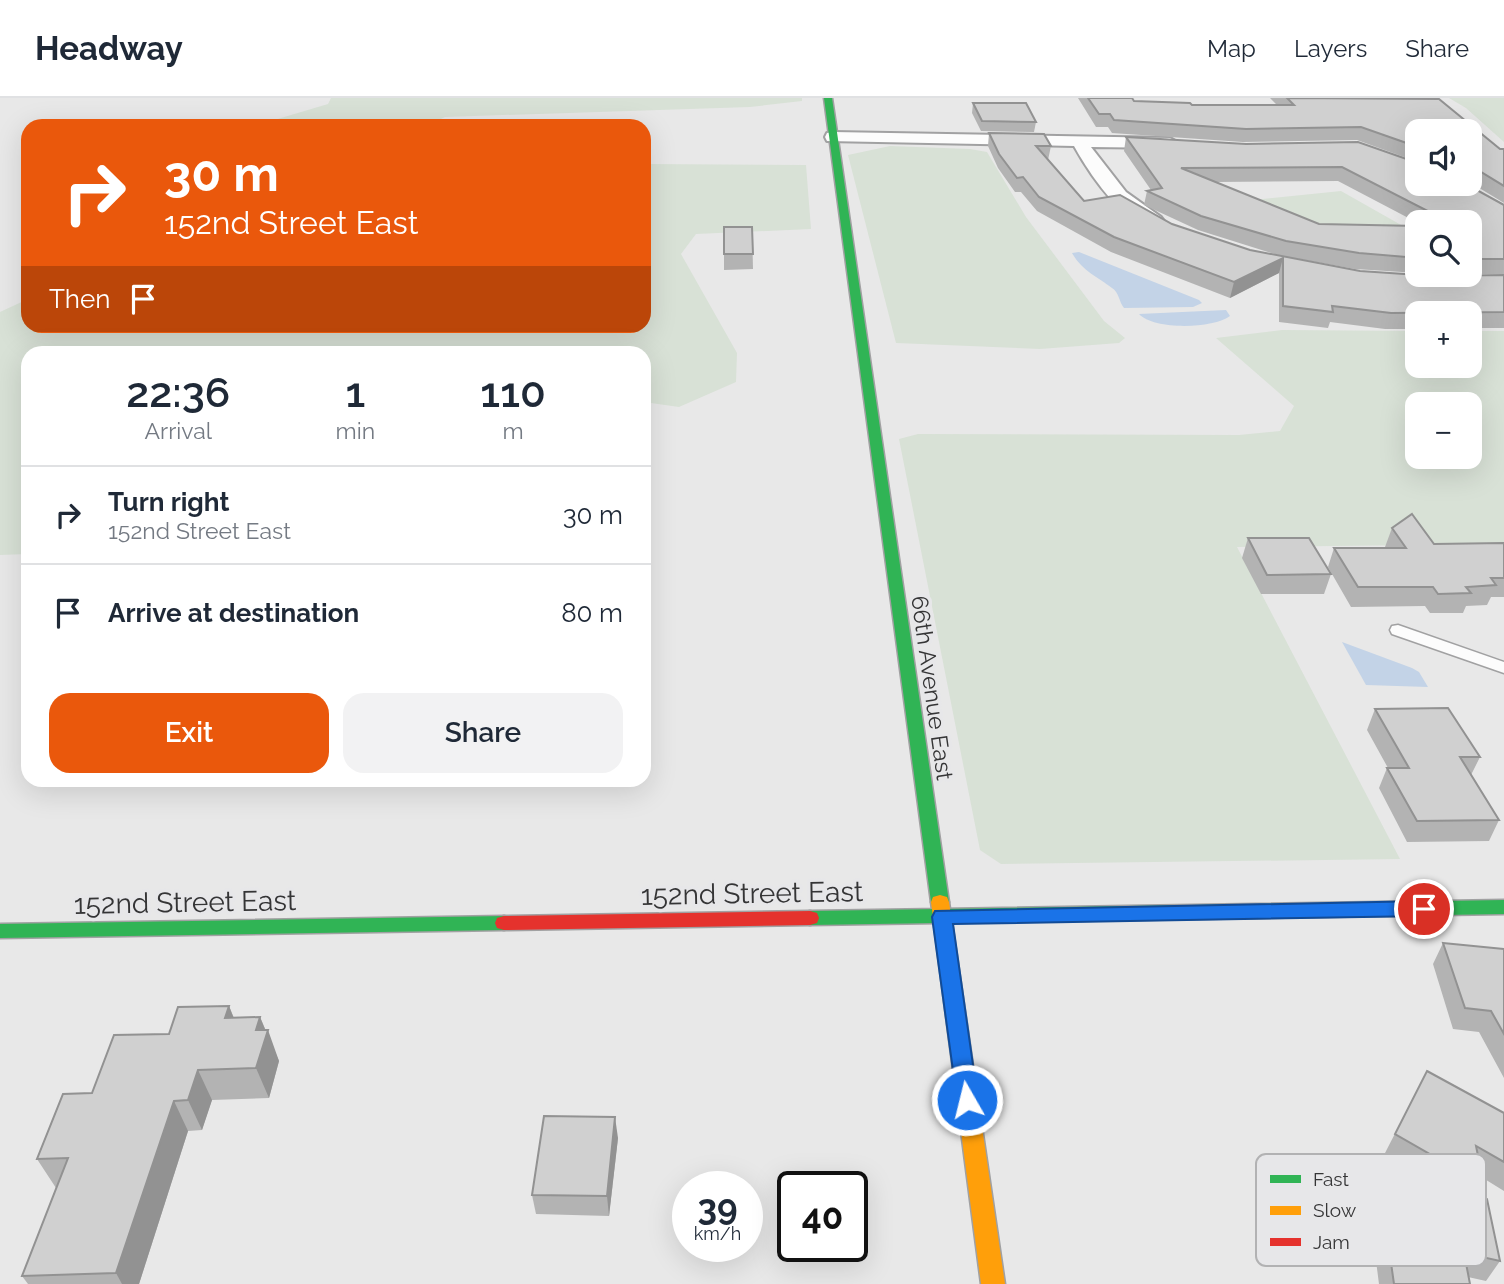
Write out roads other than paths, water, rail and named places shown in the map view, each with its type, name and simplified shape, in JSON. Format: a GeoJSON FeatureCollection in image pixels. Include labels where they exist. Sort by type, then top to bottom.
{"type":"FeatureCollection","features":[{"type":"Feature","properties":{"kind":"street","name":"66th Avenue East"},"geometry":{"type":"LineString","coordinates":[[828,98],[993,1284]]}},
{"type":"Feature","properties":{"kind":"street"},"geometry":{"type":"LineString","coordinates":[[833,137],[1190,145]]}},
{"type":"Feature","properties":{"kind":"street"},"geometry":{"type":"LineString","coordinates":[[1079,141],[1113,193],[1129,207],[1170,228]]}},
{"type":"Feature","properties":{"kind":"street","name":"152nd Street East"},"geometry":{"type":"LineString","coordinates":[[0,932],[1504,907]]}},
{"type":"Feature","properties":{"kind":"lane"},"geometry":{"type":"LineString","coordinates":[[1398,630],[1504,668]]}},
{"type":"Feature","properties":{"kind":"water"},"geometry":{"type":"Polygon","coordinates":[[[1079,252],[1202,303],[1193,307],[1124,308],[1114,290],[1085,269],[1072,253],[1079,252]]]}},
{"type":"Feature","properties":{"kind":"water"},"geometry":{"type":"Polygon","coordinates":[[[1226,310],[1230,316],[1222,320],[1183,326],[1157,323],[1139,314],[1226,310]]]}},
{"type":"Feature","properties":{"kind":"water"},"geometry":{"type":"Polygon","coordinates":[[[1342,642],[1412,668],[1419,672],[1428,687],[1366,685],[1342,642]]]}}]}
